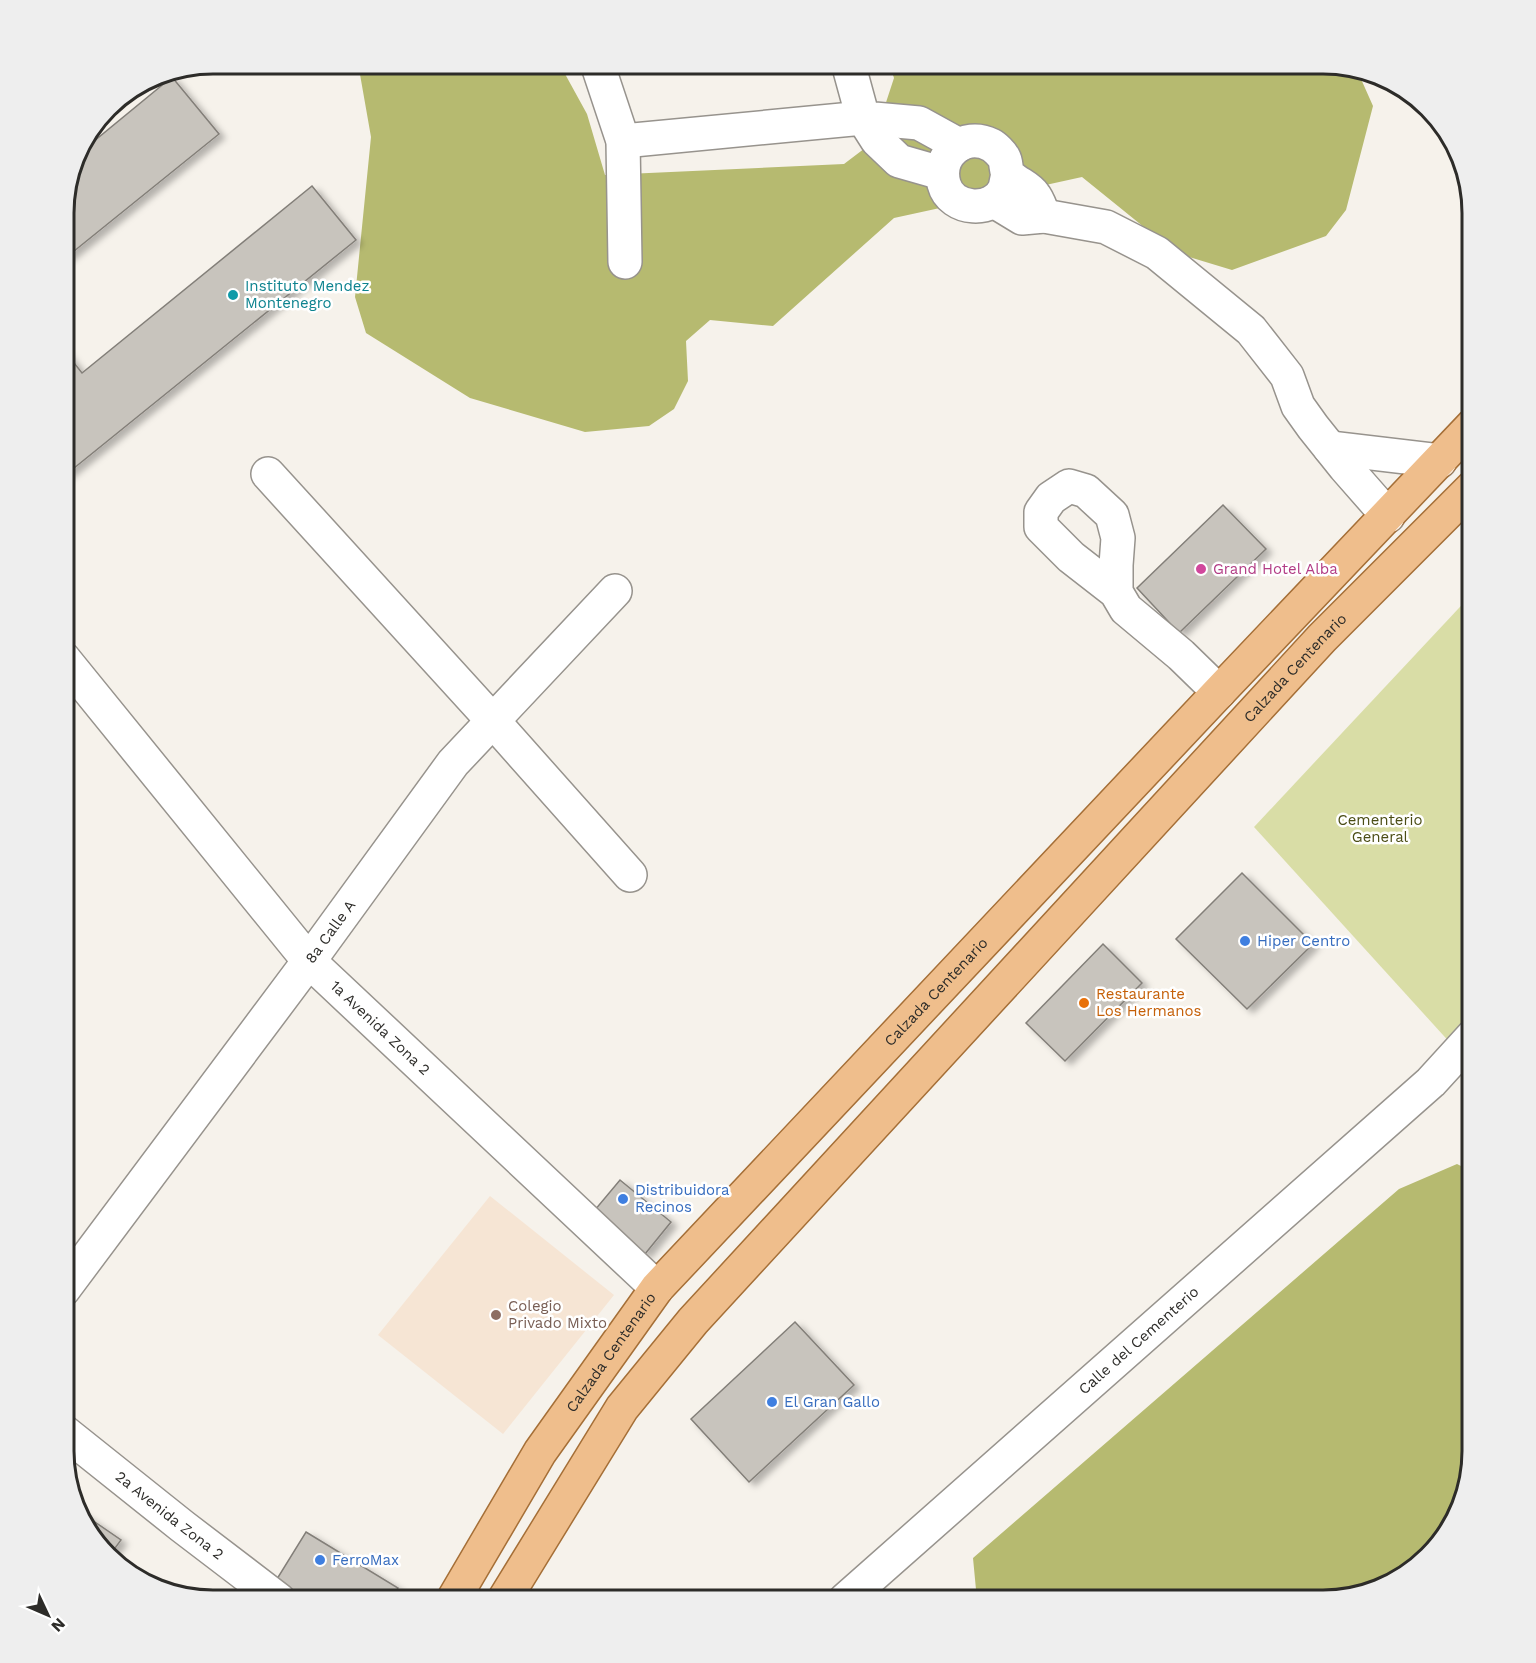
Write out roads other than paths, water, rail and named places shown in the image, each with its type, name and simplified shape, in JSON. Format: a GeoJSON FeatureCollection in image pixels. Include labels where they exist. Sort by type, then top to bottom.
{"type":"FeatureCollection","features":[{"type":"Feature","properties":{"kind":"main road","name":"Calzada Centenario"},"geometry":{"type":"LineString","coordinates":[[459,1590],[540,1452],[657,1288],[1462,438]]}},
{"type":"Feature","properties":{"kind":"main road","name":"Calzada Centenario"},"geometry":{"type":"LineString","coordinates":[[510,1590],[622,1408],[693,1322],[1322,638],[1462,498]]}},
{"type":"Feature","properties":{"kind":"street"},"geometry":{"type":"LineString","coordinates":[[601,74],[623,141],[625,262]]}},
{"type":"Feature","properties":{"kind":"street"},"geometry":{"type":"LineString","coordinates":[[851,74],[863,118],[877,140],[899,161],[941,173]]}},
{"type":"Feature","properties":{"kind":"street"},"geometry":{"type":"LineString","coordinates":[[623,141],[863,118],[919,123],[959,145]]}},
{"type":"Feature","properties":{"kind":"street"},"geometry":{"type":"LineString","coordinates":[[1001,188],[977,207],[959,203],[946,190],[941,173],[946,157],[959,145],[975,141],[992,145],[1004,158],[1001,188],[1022,218],[1044,216],[1106,227],[1157,253],[1251,330],[1287,376],[1298,406],[1330,448],[1388,516]]}},
{"type":"Feature","properties":{"kind":"street"},"geometry":{"type":"LineString","coordinates":[[1330,448],[1440,461]]}},
{"type":"Feature","properties":{"kind":"street"},"geometry":{"type":"LineString","coordinates":[[268,474],[630,874]]}},
{"type":"Feature","properties":{"kind":"street","name":"8a Calle A"},"geometry":{"type":"LineString","coordinates":[[74,1275],[309,961],[453,763],[615,591]]}},
{"type":"Feature","properties":{"kind":"street"},"geometry":{"type":"LineString","coordinates":[[1116,592],[1126,609],[1181,655],[1219,692]]}},
{"type":"Feature","properties":{"kind":"street","name":"1a Avenida Zona 2"},"geometry":{"type":"LineString","coordinates":[[74,672],[309,961],[657,1288]]}},
{"type":"Feature","properties":{"kind":"street","name":"Calle del Cementerio"},"geometry":{"type":"LineString","coordinates":[[856,1590],[1431,1082],[1462,1048]]}},
{"type":"Feature","properties":{"kind":"street","name":"2a Avenida Zona 2"},"geometry":{"type":"LineString","coordinates":[[74,1440],[266,1590]]}},
{"type":"Feature","properties":{"kind":"place","name":"Instituto Mendez Montenegro"},"geometry":{"type":"Point","coordinates":[233,295]}},
{"type":"Feature","properties":{"kind":"place","name":"Grand Hotel Alba"},"geometry":{"type":"Point","coordinates":[1201,569]}},
{"type":"Feature","properties":{"kind":"place","name":"Hiper Centro"},"geometry":{"type":"Point","coordinates":[1245,941]}},
{"type":"Feature","properties":{"kind":"place","name":"Restaurante Los Hermanos"},"geometry":{"type":"Point","coordinates":[1084,1003]}},
{"type":"Feature","properties":{"kind":"place","name":"Distribuidora Recinos"},"geometry":{"type":"Point","coordinates":[623,1199]}},
{"type":"Feature","properties":{"kind":"place","name":"Colegio Privado Mixto"},"geometry":{"type":"Point","coordinates":[496,1315]}},
{"type":"Feature","properties":{"kind":"place","name":"El Gran Gallo"},"geometry":{"type":"Point","coordinates":[772,1402]}},
{"type":"Feature","properties":{"kind":"place","name":"FerroMax"},"geometry":{"type":"Point","coordinates":[320,1560]}},
{"type":"Feature","properties":{"kind":"park label","name":"Cementerio General"},"geometry":{"type":"Point","coordinates":[1380,828]}}]}
